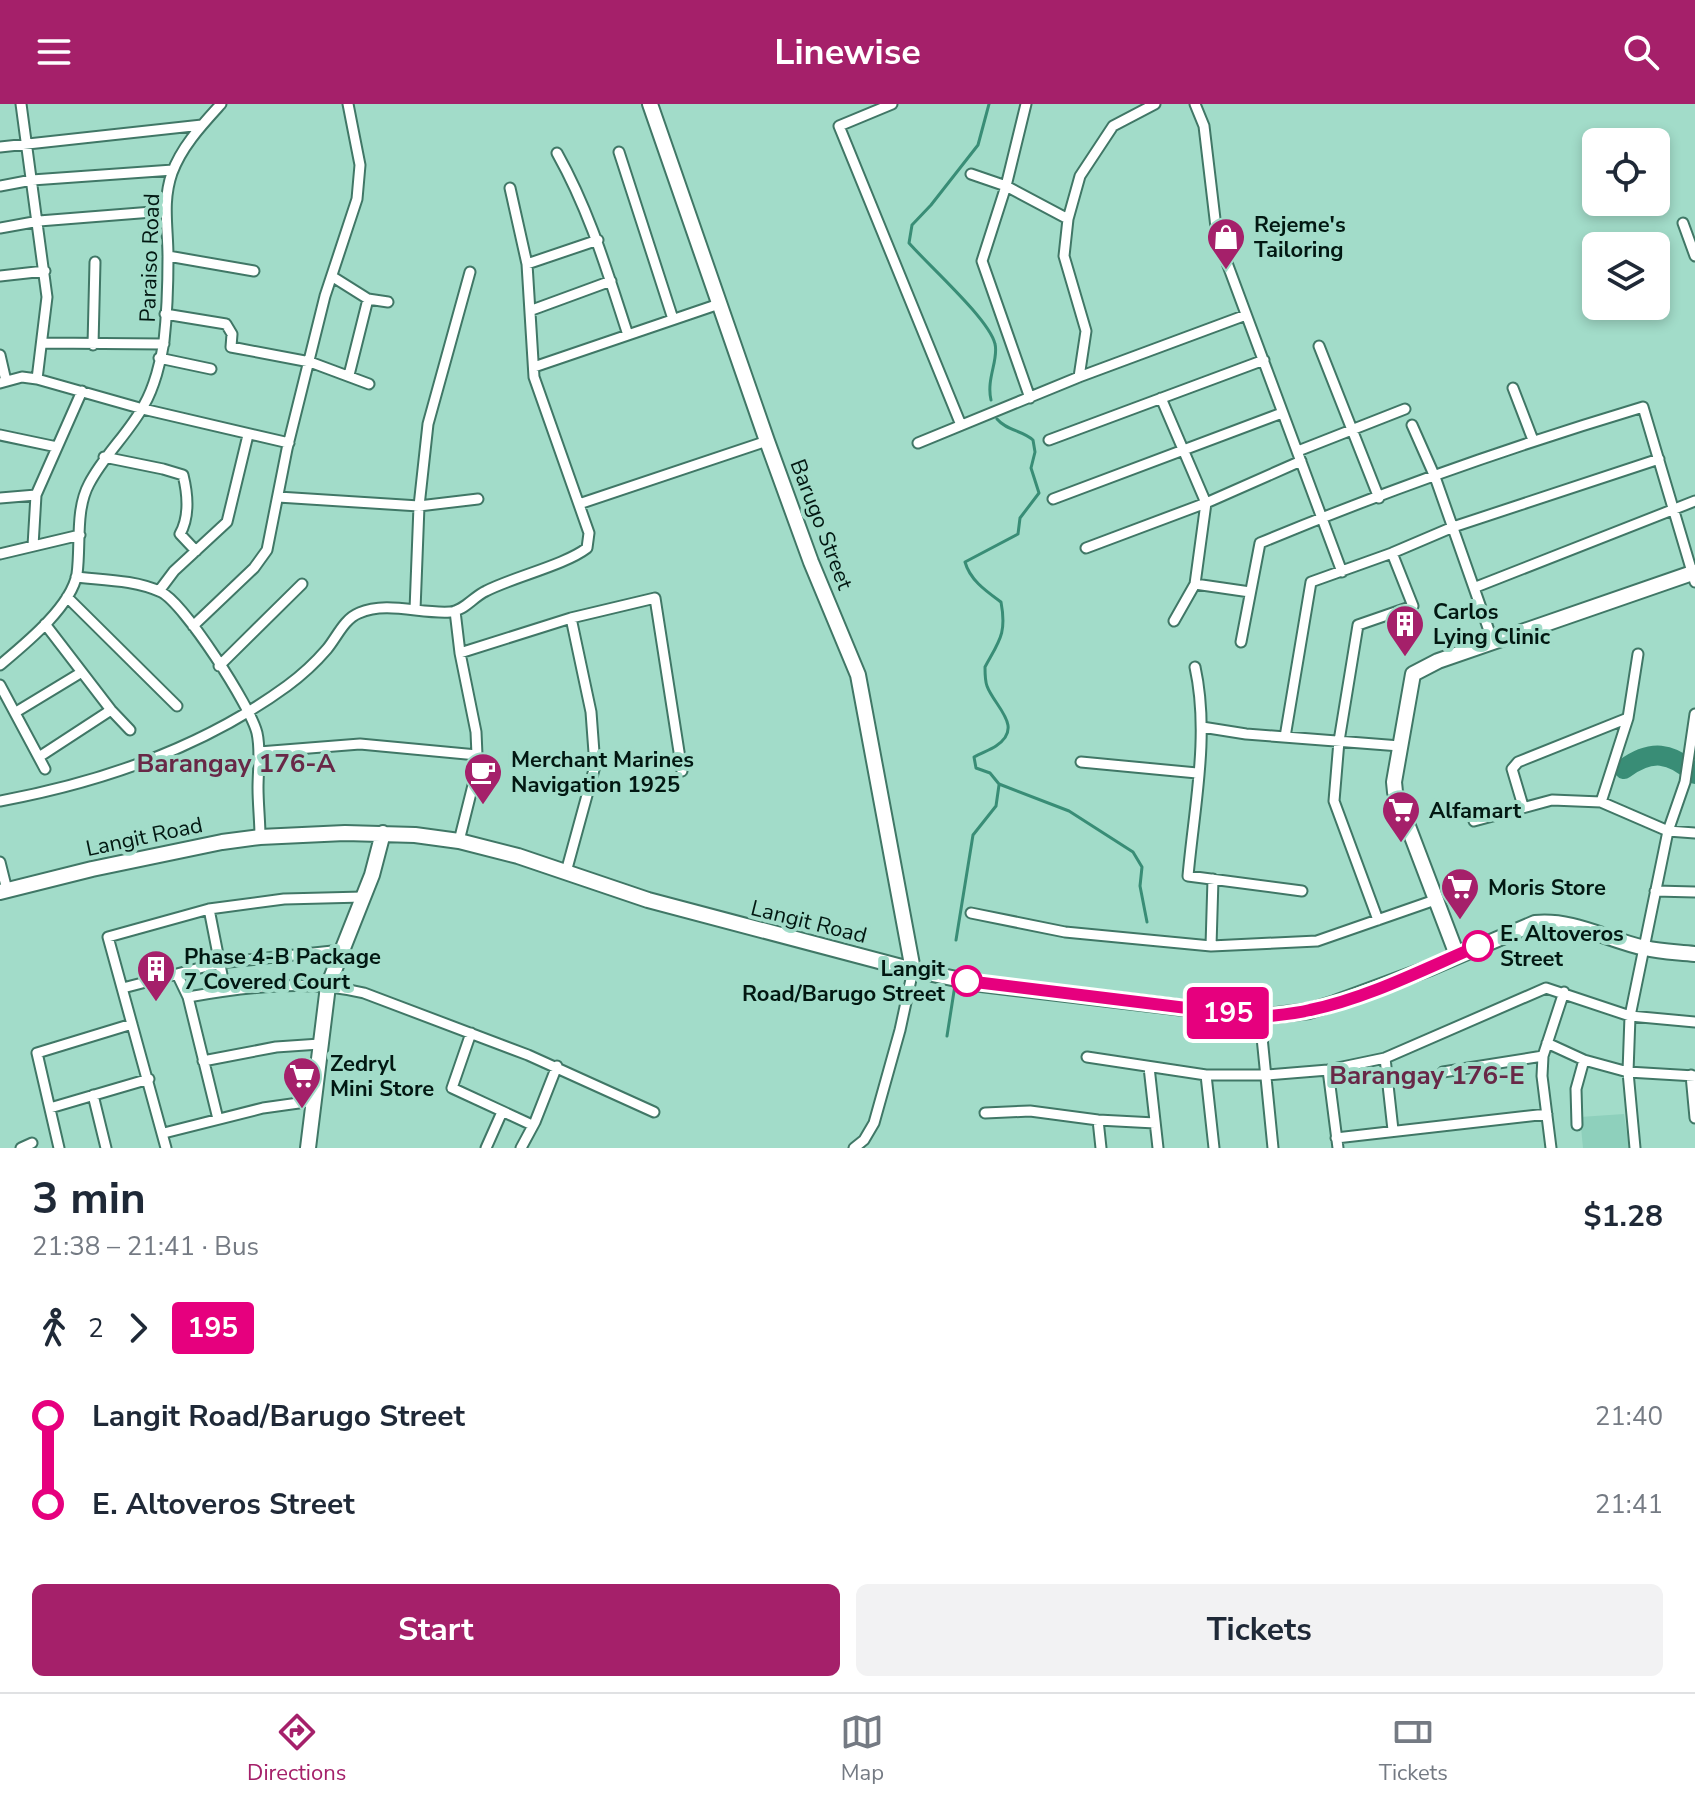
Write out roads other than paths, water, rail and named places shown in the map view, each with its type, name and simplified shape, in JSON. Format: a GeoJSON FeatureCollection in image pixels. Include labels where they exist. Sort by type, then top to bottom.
{"type":"FeatureCollection","features":[{"type":"Feature","properties":{"kind":"main road","name":"Barugo Street"},"geometry":{"type":"LineString","coordinates":[[650,104],[811,562],[858,675],[913,970]]}},
{"type":"Feature","properties":{"kind":"main road"},"geometry":{"type":"LineString","coordinates":[[1457,955],[1395,792],[1413,674],[1438,661],[1694,576]]}},
{"type":"Feature","properties":{"kind":"main road","name":"Langit Road"},"geometry":{"type":"LineString","coordinates":[[3,891],[169,852],[260,837],[383,833],[459,841],[648,900],[913,970],[981,984],[1260,1017],[1309,1011],[1335,1003],[1525,927],[1551,921],[1644,948],[1695,954]]}},
{"type":"Feature","properties":{"kind":"main road"},"geometry":{"type":"LineString","coordinates":[[308,1148],[328,986],[363,897],[383,833]]}},
{"type":"Feature","properties":{"kind":"street"},"geometry":{"type":"LineString","coordinates":[[21,104],[47,297],[37,379]]}},
{"type":"Feature","properties":{"kind":"street","name":"Paraiso Road"},"geometry":{"type":"LineString","coordinates":[[0,665],[45,624],[67,597],[76,577],[84,497],[104,457],[143,409],[164,344],[168,256],[166,192],[185,147],[221,104]]}},
{"type":"Feature","properties":{"kind":"street"},"geometry":{"type":"LineString","coordinates":[[193,626],[261,560],[267,550],[289,443],[360,181],[357,141],[348,104]]}},
{"type":"Feature","properties":{"kind":"street"},"geometry":{"type":"LineString","coordinates":[[892,104],[839,126],[961,425]]}},
{"type":"Feature","properties":{"kind":"street"},"geometry":{"type":"LineString","coordinates":[[1026,104],[1006,186],[982,261],[1030,398]]}},
{"type":"Feature","properties":{"kind":"street"},"geometry":{"type":"LineString","coordinates":[[1079,377],[1086,331],[1064,256],[1068,219],[1080,176],[1113,126],[1155,104]]}},
{"type":"Feature","properties":{"kind":"street"},"geometry":{"type":"LineString","coordinates":[[1195,104],[1204,126],[1217,236],[1342,572]]}},
{"type":"Feature","properties":{"kind":"street"},"geometry":{"type":"LineString","coordinates":[[0,147],[202,125]]}},
{"type":"Feature","properties":{"kind":"street"},"geometry":{"type":"LineString","coordinates":[[619,152],[673,319]]}},
{"type":"Feature","properties":{"kind":"street"},"geometry":{"type":"LineString","coordinates":[[557,153],[579,192],[598,240],[628,335]]}},
{"type":"Feature","properties":{"kind":"street"},"geometry":{"type":"LineString","coordinates":[[0,186],[32,180],[173,170]]}},
{"type":"Feature","properties":{"kind":"street"},"geometry":{"type":"LineString","coordinates":[[971,174],[1006,186],[1068,219]]}},
{"type":"Feature","properties":{"kind":"street"},"geometry":{"type":"LineString","coordinates":[[0,801],[138,764],[194,742],[249,712],[309,668],[354,615],[375,608],[455,611],[489,589],[585,550],[590,535],[534,377],[527,264],[510,188]]}},
{"type":"Feature","properties":{"kind":"street"},"geometry":{"type":"LineString","coordinates":[[0,228],[39,221],[165,211]]}},
{"type":"Feature","properties":{"kind":"street"},"geometry":{"type":"LineString","coordinates":[[1683,223],[1695,256]]}},
{"type":"Feature","properties":{"kind":"street"},"geometry":{"type":"LineString","coordinates":[[527,264],[598,240]]}},
{"type":"Feature","properties":{"kind":"street"},"geometry":{"type":"LineString","coordinates":[[168,256],[254,271]]}},
{"type":"Feature","properties":{"kind":"street"},"geometry":{"type":"LineString","coordinates":[[93,345],[95,262]]}},
{"type":"Feature","properties":{"kind":"street"},"geometry":{"type":"LineString","coordinates":[[0,276],[45,271]]}},
{"type":"Feature","properties":{"kind":"street"},"geometry":{"type":"LineString","coordinates":[[415,610],[419,506],[428,424],[470,272]]}},
{"type":"Feature","properties":{"kind":"street"},"geometry":{"type":"LineString","coordinates":[[333,277],[368,299],[388,302]]}},
{"type":"Feature","properties":{"kind":"street"},"geometry":{"type":"LineString","coordinates":[[532,310],[611,281]]}},
{"type":"Feature","properties":{"kind":"street"},"geometry":{"type":"LineString","coordinates":[[349,375],[368,299]]}},
{"type":"Feature","properties":{"kind":"street"},"geometry":{"type":"LineString","coordinates":[[534,367],[719,304]]}},
{"type":"Feature","properties":{"kind":"street"},"geometry":{"type":"LineString","coordinates":[[165,314],[226,324],[232,334],[231,347],[310,362],[369,384]]}},
{"type":"Feature","properties":{"kind":"street"},"geometry":{"type":"LineString","coordinates":[[918,443],[1079,377],[1246,315]]}},
{"type":"Feature","properties":{"kind":"street"},"geometry":{"type":"LineString","coordinates":[[43,343],[164,344]]}},
{"type":"Feature","properties":{"kind":"street"},"geometry":{"type":"LineString","coordinates":[[1319,346],[1379,498]]}},
{"type":"Feature","properties":{"kind":"street"},"geometry":{"type":"LineString","coordinates":[[0,355],[3,382],[22,377],[37,379],[143,409],[289,443]]}},
{"type":"Feature","properties":{"kind":"street"},"geometry":{"type":"LineString","coordinates":[[159,358],[211,369]]}},
{"type":"Feature","properties":{"kind":"street"},"geometry":{"type":"LineString","coordinates":[[1049,440],[1264,360]]}},
{"type":"Feature","properties":{"kind":"street"},"geometry":{"type":"LineString","coordinates":[[1513,388],[1533,440]]}},
{"type":"Feature","properties":{"kind":"street"},"geometry":{"type":"LineString","coordinates":[[33,546],[36,495],[82,391]]}},
{"type":"Feature","properties":{"kind":"street"},"geometry":{"type":"LineString","coordinates":[[1161,398],[1206,503],[1195,584],[1174,621]]}},
{"type":"Feature","properties":{"kind":"street"},"geometry":{"type":"LineString","coordinates":[[1241,642],[1260,543],[1322,517],[1533,440],[1643,407],[1694,576]]}},
{"type":"Feature","properties":{"kind":"street"},"geometry":{"type":"LineString","coordinates":[[1086,548],[1206,503],[1353,428],[1405,409]]}},
{"type":"Feature","properties":{"kind":"street"},"geometry":{"type":"LineString","coordinates":[[1053,499],[1282,413]]}},
{"type":"Feature","properties":{"kind":"street"},"geometry":{"type":"LineString","coordinates":[[1412,425],[1435,477],[1493,642]]}},
{"type":"Feature","properties":{"kind":"street"},"geometry":{"type":"LineString","coordinates":[[0,435],[57,447]]}},
{"type":"Feature","properties":{"kind":"street"},"geometry":{"type":"LineString","coordinates":[[159,591],[174,571],[227,522],[248,435]]}},
{"type":"Feature","properties":{"kind":"street"},"geometry":{"type":"LineString","coordinates":[[579,504],[767,441]]}},
{"type":"Feature","properties":{"kind":"street"},"geometry":{"type":"LineString","coordinates":[[104,457],[183,475],[187,493],[185,524],[180,534],[196,551]]}},
{"type":"Feature","properties":{"kind":"street"},"geometry":{"type":"LineString","coordinates":[[1285,737],[1311,582],[1453,527],[1659,459]]}},
{"type":"Feature","properties":{"kind":"street"},"geometry":{"type":"LineString","coordinates":[[0,498],[36,495]]}},
{"type":"Feature","properties":{"kind":"street"},"geometry":{"type":"LineString","coordinates":[[278,497],[419,506],[478,499]]}},
{"type":"Feature","properties":{"kind":"street"},"geometry":{"type":"LineString","coordinates":[[1476,587],[1695,501]]}},
{"type":"Feature","properties":{"kind":"street"},"geometry":{"type":"LineString","coordinates":[[0,554],[80,535]]}},
{"type":"Feature","properties":{"kind":"street"},"geometry":{"type":"LineString","coordinates":[[1378,920],[1334,801],[1339,741],[1358,625],[1413,606],[1392,553]]}},
{"type":"Feature","properties":{"kind":"street"},"geometry":{"type":"LineString","coordinates":[[76,577],[144,586],[159,591],[180,608],[193,626],[249,712],[257,731],[260,837]]}},
{"type":"Feature","properties":{"kind":"street"},"geometry":{"type":"LineString","coordinates":[[219,666],[302,584]]}},
{"type":"Feature","properties":{"kind":"street"},"geometry":{"type":"LineString","coordinates":[[1195,584],[1250,592]]}},
{"type":"Feature","properties":{"kind":"street"},"geometry":{"type":"LineString","coordinates":[[67,597],[177,706]]}},
{"type":"Feature","properties":{"kind":"street"},"geometry":{"type":"LineString","coordinates":[[460,653],[571,618],[655,598],[682,771]]}},
{"type":"Feature","properties":{"kind":"street"},"geometry":{"type":"LineString","coordinates":[[455,611],[476,732],[477,755],[459,841]]}},
{"type":"Feature","properties":{"kind":"street"},"geometry":{"type":"LineString","coordinates":[[566,872],[595,766],[591,712],[571,618]]}},
{"type":"Feature","properties":{"kind":"street"},"geometry":{"type":"LineString","coordinates":[[45,624],[130,730]]}},
{"type":"Feature","properties":{"kind":"street"},"geometry":{"type":"LineString","coordinates":[[1601,802],[1628,718],[1638,654]]}},
{"type":"Feature","properties":{"kind":"street"},"geometry":{"type":"LineString","coordinates":[[1195,667],[1201,693],[1202,727],[1188,876],[1302,891]]}},
{"type":"Feature","properties":{"kind":"street"},"geometry":{"type":"LineString","coordinates":[[16,712],[82,672]]}},
{"type":"Feature","properties":{"kind":"street"},"geometry":{"type":"LineString","coordinates":[[0,685],[45,769]]}},
{"type":"Feature","properties":{"kind":"street"},"geometry":{"type":"LineString","coordinates":[[39,757],[111,710]]}},
{"type":"Feature","properties":{"kind":"street"},"geometry":{"type":"LineString","coordinates":[[1635,1148],[1628,1072],[1630,1016],[1668,831],[1688,783],[1688,759],[1695,714]]}},
{"type":"Feature","properties":{"kind":"street"},"geometry":{"type":"LineString","coordinates":[[1523,806],[1512,769],[1518,762],[1628,718]]}},
{"type":"Feature","properties":{"kind":"street"},"geometry":{"type":"LineString","coordinates":[[1202,727],[1400,746]]}},
{"type":"Feature","properties":{"kind":"street"},"geometry":{"type":"LineString","coordinates":[[259,752],[360,744],[477,755]]}},
{"type":"Feature","properties":{"kind":"street"},"geometry":{"type":"LineString","coordinates":[[1081,762],[1197,773]]}},
{"type":"Feature","properties":{"kind":"street"},"geometry":{"type":"LineString","coordinates":[[1474,821],[1552,800],[1601,802],[1668,831],[1695,833]]}},
{"type":"Feature","properties":{"kind":"street"},"geometry":{"type":"LineString","coordinates":[[0,862],[3,891]]}},
{"type":"Feature","properties":{"kind":"street"},"geometry":{"type":"LineString","coordinates":[[1211,946],[1213,879]]}},
{"type":"Feature","properties":{"kind":"street"},"geometry":{"type":"LineString","coordinates":[[1655,891],[1695,892]]}},
{"type":"Feature","properties":{"kind":"street"},"geometry":{"type":"LineString","coordinates":[[166,1148],[108,937],[209,909],[284,899],[363,897]]}},
{"type":"Feature","properties":{"kind":"street"},"geometry":{"type":"LineString","coordinates":[[971,913],[1065,932],[1211,946],[1317,941],[1435,900]]}},
{"type":"Feature","properties":{"kind":"street"},"geometry":{"type":"LineString","coordinates":[[209,909],[225,990]]}},
{"type":"Feature","properties":{"kind":"street"},"geometry":{"type":"LineString","coordinates":[[123,988],[219,963],[342,950]]}},
{"type":"Feature","properties":{"kind":"street"},"geometry":{"type":"LineString","coordinates":[[854,1148],[864,1140],[874,1123],[913,970]]}},
{"type":"Feature","properties":{"kind":"street"},"geometry":{"type":"LineString","coordinates":[[177,974],[188,997],[218,1119]]}},
{"type":"Feature","properties":{"kind":"street"},"geometry":{"type":"LineString","coordinates":[[188,997],[225,990],[328,986],[364,993],[557,1066],[654,1112]]}},
{"type":"Feature","properties":{"kind":"street"},"geometry":{"type":"LineString","coordinates":[[1087,1057],[1206,1075],[1266,1075],[1328,1070],[1385,1058],[1546,988],[1630,1016],[1695,1022]]}},
{"type":"Feature","properties":{"kind":"street"},"geometry":{"type":"LineString","coordinates":[[1551,1148],[1542,1076],[1543,1056],[1564,992]]}},
{"type":"Feature","properties":{"kind":"street"},"geometry":{"type":"LineString","coordinates":[[1260,1017],[1273,1148]]}},
{"type":"Feature","properties":{"kind":"street"},"geometry":{"type":"LineString","coordinates":[[59,1148],[37,1053],[132,1024]]}},
{"type":"Feature","properties":{"kind":"street"},"geometry":{"type":"LineString","coordinates":[[471,1033],[452,1088],[532,1125]]}},
{"type":"Feature","properties":{"kind":"street"},"geometry":{"type":"LineString","coordinates":[[1547,1043],[1584,1060],[1628,1072],[1693,1076],[1695,1118]]}},
{"type":"Feature","properties":{"kind":"street"},"geometry":{"type":"LineString","coordinates":[[203,1061],[276,1047],[320,1044]]}},
{"type":"Feature","properties":{"kind":"street"},"geometry":{"type":"LineString","coordinates":[[1443,1072],[1543,1056]]}},
{"type":"Feature","properties":{"kind":"street"},"geometry":{"type":"LineString","coordinates":[[1385,1058],[1393,1130]]}},
{"type":"Feature","properties":{"kind":"street"},"geometry":{"type":"LineString","coordinates":[[1577,1125],[1576,1089],[1584,1060]]}},
{"type":"Feature","properties":{"kind":"street"},"geometry":{"type":"LineString","coordinates":[[521,1148],[557,1066]]}},
{"type":"Feature","properties":{"kind":"street"},"geometry":{"type":"LineString","coordinates":[[1149,1067],[1158,1148]]}},
{"type":"Feature","properties":{"kind":"street"},"geometry":{"type":"LineString","coordinates":[[1328,1070],[1337,1143],[1393,1130],[1452,1127],[1547,1114]]}},
{"type":"Feature","properties":{"kind":"street"},"geometry":{"type":"LineString","coordinates":[[1206,1075],[1214,1148]]}},
{"type":"Feature","properties":{"kind":"street"},"geometry":{"type":"LineString","coordinates":[[50,1108],[149,1079]]}},
{"type":"Feature","properties":{"kind":"street"},"geometry":{"type":"LineString","coordinates":[[93,1095],[106,1148]]}},
{"type":"Feature","properties":{"kind":"street"},"geometry":{"type":"LineString","coordinates":[[164,1133],[263,1108],[313,1101]]}},
{"type":"Feature","properties":{"kind":"street"},"geometry":{"type":"LineString","coordinates":[[985,1113],[1030,1111],[1098,1120],[1155,1123]]}},
{"type":"Feature","properties":{"kind":"street"},"geometry":{"type":"LineString","coordinates":[[486,1148],[502,1112]]}},
{"type":"Feature","properties":{"kind":"street"},"geometry":{"type":"LineString","coordinates":[[1098,1120],[1101,1148]]}},
{"type":"Feature","properties":{"kind":"street"},"geometry":{"type":"LineString","coordinates":[[21,1148],[32,1143]]}},
{"type":"Feature","properties":{"kind":"waterway"},"geometry":{"type":"LineString","coordinates":[[989,104],[978,145],[912,225],[909,243],[970,307],[990,333],[996,350],[990,384],[991,400]]}},
{"type":"Feature","properties":{"kind":"waterway"},"geometry":{"type":"LineString","coordinates":[[997,419],[1033,440],[1035,452],[1031,468],[1039,493],[1020,518],[1018,534],[965,562],[975,580],[1001,602],[1003,613],[1000,637],[985,667],[985,674],[987,686],[1005,716],[1008,731],[996,746],[974,757],[976,768],[990,773],[999,784],[1069,811],[1133,852],[1142,867],[1140,886],[1147,922]]}},
{"type":"Feature","properties":{"kind":"waterway"},"geometry":{"type":"LineString","coordinates":[[1624,769],[1643,758],[1661,756],[1678,761],[1695,774]]}},
{"type":"Feature","properties":{"kind":"waterway"},"geometry":{"type":"LineString","coordinates":[[956,940],[973,835],[996,806],[999,785]]}},
{"type":"Feature","properties":{"kind":"waterway"},"geometry":{"type":"LineString","coordinates":[[947,1036],[955,985]]}},
{"type":"Feature","properties":{"kind":"place","name":"Rejeme's Tailoring"},"geometry":{"type":"Point","coordinates":[1226,271]}},
{"type":"Feature","properties":{"kind":"place","name":"Carlos Lying Clinic"},"geometry":{"type":"Point","coordinates":[1405,658]}},
{"type":"Feature","properties":{"kind":"place","name":"Merchant Marines Navigation 1925"},"geometry":{"type":"Point","coordinates":[483,806]}},
{"type":"Feature","properties":{"kind":"place","name":"Alfamart"},"geometry":{"type":"Point","coordinates":[1401,844]}},
{"type":"Feature","properties":{"kind":"place","name":"Moris Store"},"geometry":{"type":"Point","coordinates":[1460,921]}},
{"type":"Feature","properties":{"kind":"place","name":"E. Altoveros Street"},"geometry":{"type":"Point","coordinates":[1478,946]}},
{"type":"Feature","properties":{"kind":"place","name":"Langit Road/Barugo Street"},"geometry":{"type":"Point","coordinates":[967,981]}},
{"type":"Feature","properties":{"kind":"place","name":"Phase 4-B Package 7 Covered Court"},"geometry":{"type":"Point","coordinates":[156,1003]}},
{"type":"Feature","properties":{"kind":"place","name":"Zedryl Mini Store"},"geometry":{"type":"Point","coordinates":[302,1110]}},
{"type":"Feature","properties":{"kind":"district","name":"Barangay 176-A"},"geometry":{"type":"Point","coordinates":[236,763]}},
{"type":"Feature","properties":{"kind":"district","name":"Barangay 176-E"},"geometry":{"type":"Point","coordinates":[1427,1075]}}]}
